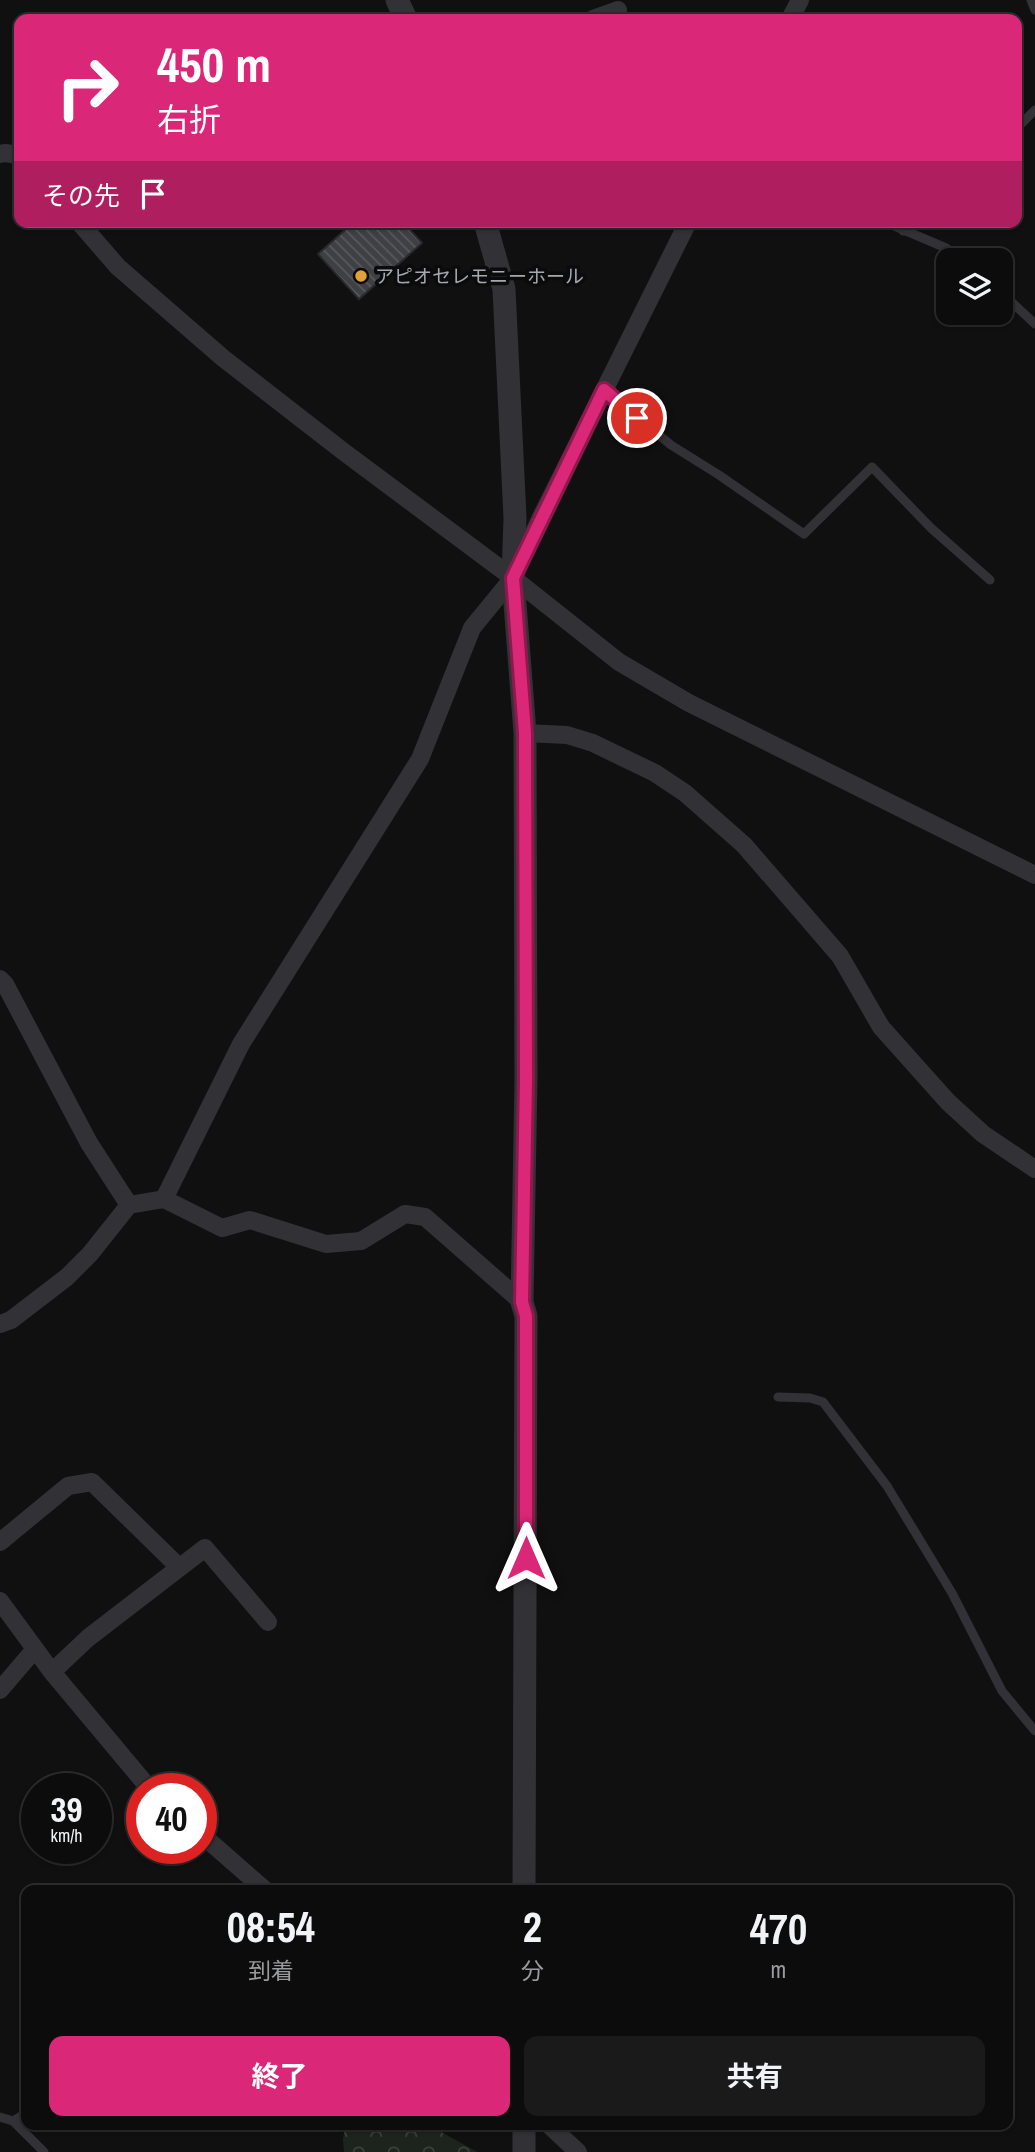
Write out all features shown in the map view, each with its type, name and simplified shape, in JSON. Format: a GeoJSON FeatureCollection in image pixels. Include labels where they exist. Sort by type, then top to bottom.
{"type":"FeatureCollection","features":[{"type":"Feature","properties":{"kind":"street"},"geometry":{"type":"LineString","coordinates":[[84,228],[118,267],[223,358],[620,662],[689,703],[1035,875]]}},
{"type":"Feature","properties":{"kind":"street"},"geometry":{"type":"LineString","coordinates":[[487,228],[504,289],[515,517],[513,578],[525,733],[526,1079],[522,1302],[526,1316],[524,1885]]}},
{"type":"Feature","properties":{"kind":"street"},"geometry":{"type":"LineString","coordinates":[[164,1199],[241,1044],[420,759],[472,628],[513,578],[685,228]]}},
{"type":"Feature","properties":{"kind":"street"},"geometry":{"type":"LineString","coordinates":[[525,733],[567,735],[593,743],[655,773],[685,793],[744,845],[840,956],[881,1027],[948,1102],[983,1134],[1035,1169]]}},
{"type":"Feature","properties":{"kind":"street"},"geometry":{"type":"LineString","coordinates":[[0,979],[89,1143],[130,1205]]}},
{"type":"Feature","properties":{"kind":"street"},"geometry":{"type":"LineString","coordinates":[[0,1324],[11,1320],[67,1277],[90,1254],[130,1205],[164,1199],[222,1228],[250,1220],[326,1244],[361,1241],[405,1214],[425,1217],[522,1302]]}},
{"type":"Feature","properties":{"kind":"street"},"geometry":{"type":"LineString","coordinates":[[0,1542],[68,1486],[92,1482],[179,1567]]}},
{"type":"Feature","properties":{"kind":"street"},"geometry":{"type":"LineString","coordinates":[[52,1672],[88,1638],[205,1548],[268,1622]]}},
{"type":"Feature","properties":{"kind":"street"},"geometry":{"type":"LineString","coordinates":[[0,1601],[52,1672],[136,1773]]}},
{"type":"Feature","properties":{"kind":"street"},"geometry":{"type":"LineString","coordinates":[[0,1690],[35,1648]]}},
{"type":"Feature","properties":{"kind":"street"},"geometry":{"type":"LineString","coordinates":[[217,1848],[259,1885]]}},
{"type":"Feature","properties":{"kind":"street"},"geometry":{"type":"LineString","coordinates":[[524,2130],[524,2152]]}},
{"type":"Feature","properties":{"kind":"street"},"geometry":{"type":"LineString","coordinates":[[554,2130],[578,2152]]}},
{"type":"Feature","properties":{"kind":"lane"},"geometry":{"type":"LineString","coordinates":[[1031,0],[1035,10]]}},
{"type":"Feature","properties":{"kind":"lane"},"geometry":{"type":"LineString","coordinates":[[1022,123],[1035,110]]}},
{"type":"Feature","properties":{"kind":"lane"},"geometry":{"type":"LineString","coordinates":[[897,228],[946,248]]}},
{"type":"Feature","properties":{"kind":"lane"},"geometry":{"type":"LineString","coordinates":[[903,231],[906,228]]}},
{"type":"Feature","properties":{"kind":"lane"},"geometry":{"type":"LineString","coordinates":[[1013,303],[1035,324]]}},
{"type":"Feature","properties":{"kind":"lane"},"geometry":{"type":"LineString","coordinates":[[604,390],[671,445],[804,534],[872,467],[931,528],[990,580]]}},
{"type":"Feature","properties":{"kind":"lane"},"geometry":{"type":"LineString","coordinates":[[778,1397],[810,1398],[823,1402],[887,1486],[952,1593],[1002,1691],[1035,1731]]}},
{"type":"Feature","properties":{"kind":"lane"},"geometry":{"type":"LineString","coordinates":[[13,2121],[21,2116]]}},
{"type":"Feature","properties":{"kind":"lane"},"geometry":{"type":"LineString","coordinates":[[0,2117],[13,2121],[21,2129]]}},
{"type":"Feature","properties":{"kind":"lane"},"geometry":{"type":"LineString","coordinates":[[22,2130],[44,2152]]}},
{"type":"Feature","properties":{"kind":"green space"},"geometry":{"type":"Polygon","coordinates":[[[345,2130],[438,2130],[477,2152],[344,2152],[345,2130]]]}},
{"type":"Feature","properties":{"kind":"building","name":"アピオセレモニーホール"},"geometry":{"type":"Polygon","coordinates":[[[347,228],[408,228],[422,243],[359,299],[318,254],[347,228]]]}},
{"type":"Feature","properties":{"kind":"place","name":"アピオセレモニーホール"},"geometry":{"type":"Point","coordinates":[361,276]}},
{"type":"Feature","properties":{"kind":"route"},"geometry":{"type":"LineString","coordinates":[[526,1558],[526,1316],[522,1302],[526,1079],[525,733],[513,578],[604,390],[637,418]]}}]}
